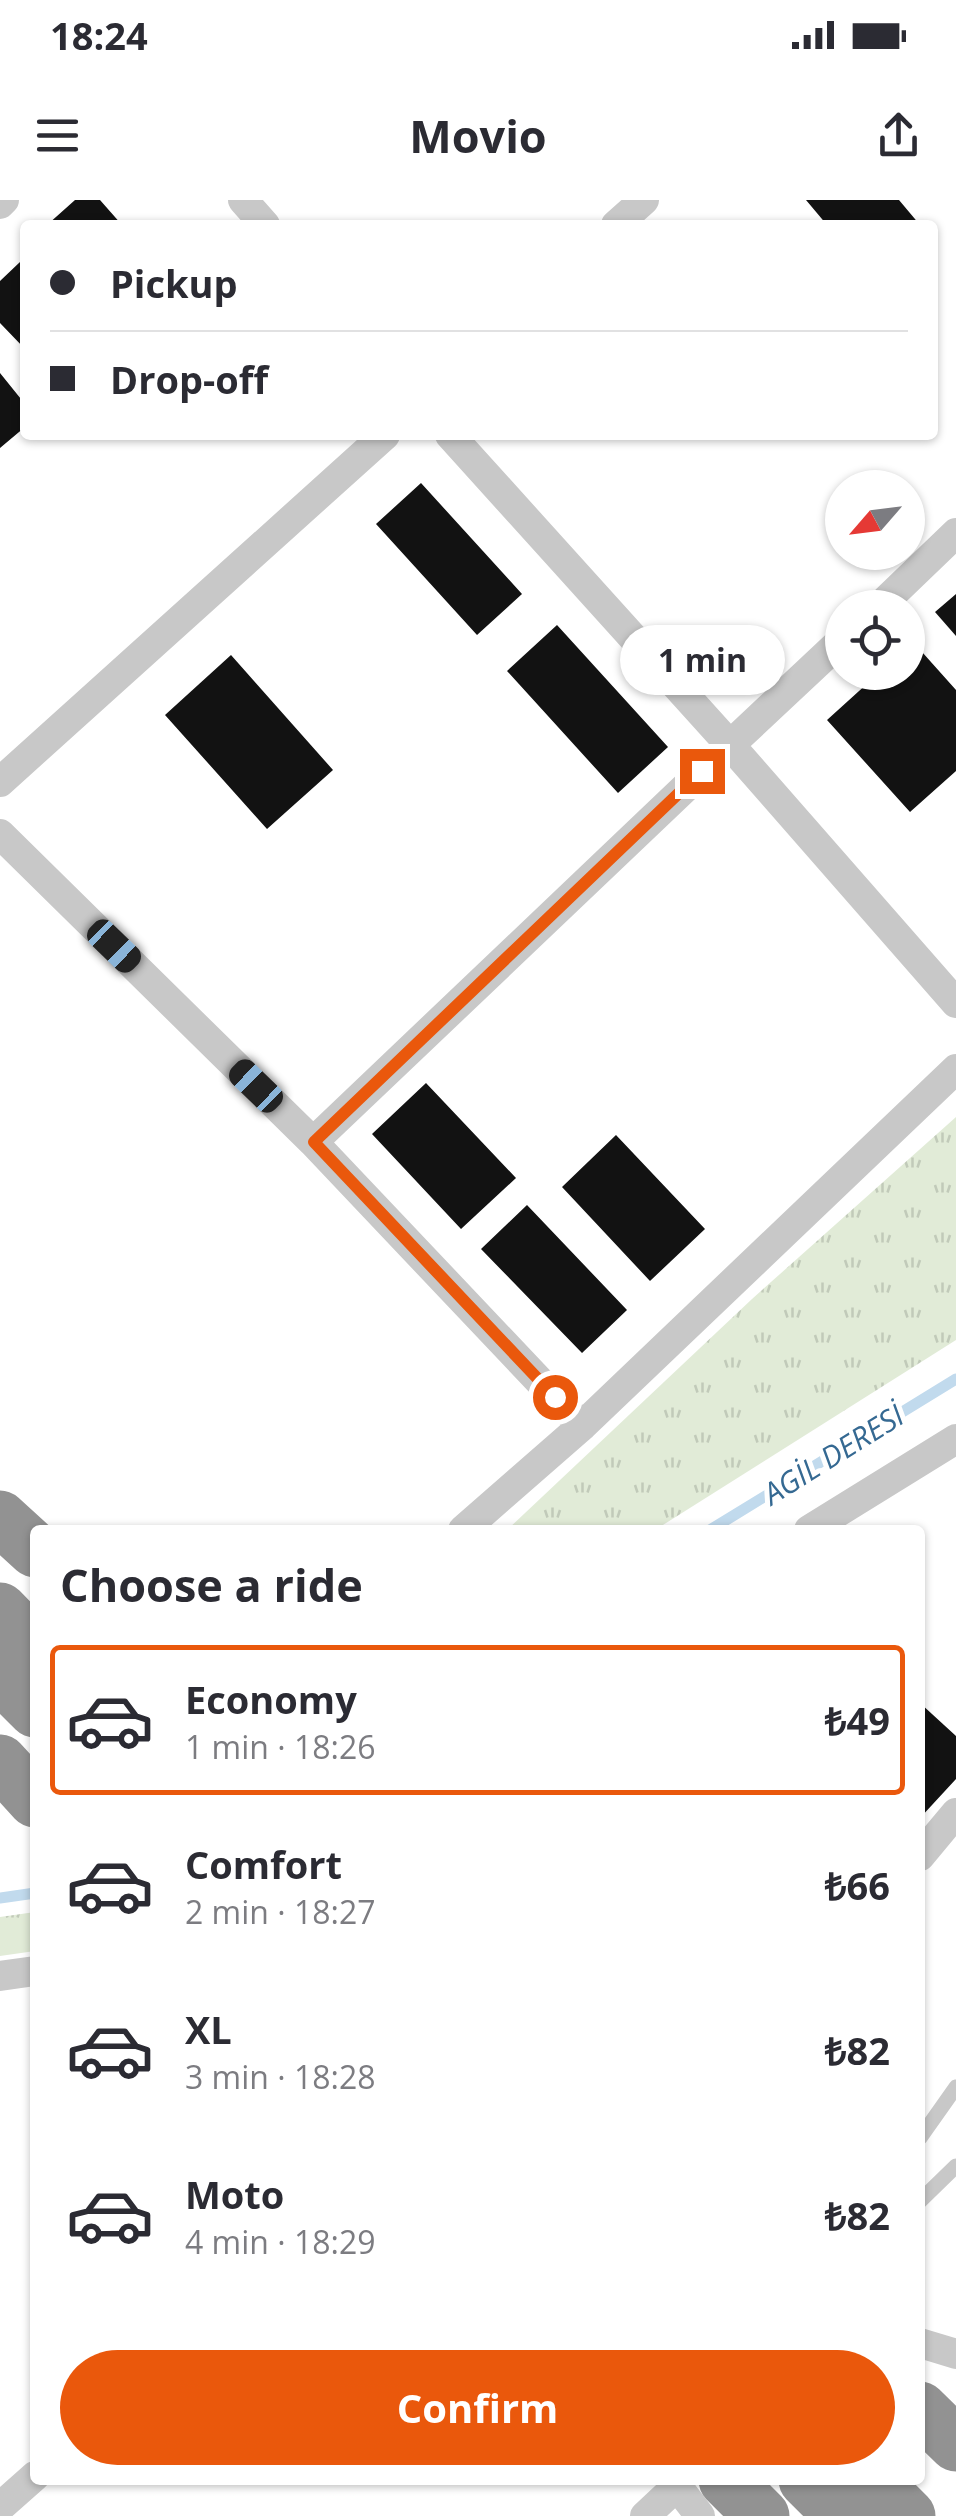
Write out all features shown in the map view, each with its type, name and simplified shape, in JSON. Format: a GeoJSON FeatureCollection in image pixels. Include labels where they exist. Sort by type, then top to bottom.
{"type":"FeatureCollection","features":[{"type":"Feature","properties":{"kind":"highway"},"geometry":{"type":"LineString","coordinates":[[0,1518],[30,1545]]}},
{"type":"Feature","properties":{"kind":"highway"},"geometry":{"type":"LineString","coordinates":[[0,1610],[30,1641]]}},
{"type":"Feature","properties":{"kind":"highway"},"geometry":{"type":"LineString","coordinates":[[0,1675],[30,1705]]}},
{"type":"Feature","properties":{"kind":"highway"},"geometry":{"type":"LineString","coordinates":[[0,1762],[30,1795]]}},
{"type":"Feature","properties":{"kind":"highway"},"geometry":{"type":"LineString","coordinates":[[925,2414],[956,2444]]}},
{"type":"Feature","properties":{"kind":"highway"},"geometry":{"type":"LineString","coordinates":[[706,2485],[762,2516]]}},
{"type":"Feature","properties":{"kind":"highway"},"geometry":{"type":"LineString","coordinates":[[811,2485],[842,2516]]}},
{"type":"Feature","properties":{"kind":"highway"},"geometry":{"type":"LineString","coordinates":[[877,2485],[908,2516]]}},
{"type":"Feature","properties":{"kind":"street"},"geometry":{"type":"LineString","coordinates":[[243,200],[261,220]]}},
{"type":"Feature","properties":{"kind":"street"},"geometry":{"type":"LineString","coordinates":[[622,220],[644,200]]}},
{"type":"Feature","properties":{"kind":"street"},"geometry":{"type":"LineString","coordinates":[[0,782],[379,440]]}},
{"type":"Feature","properties":{"kind":"street"},"geometry":{"type":"LineString","coordinates":[[455,440],[730,745],[956,1004]]}},
{"type":"Feature","properties":{"kind":"street"},"geometry":{"type":"LineString","coordinates":[[897,590],[956,533]]}},
{"type":"Feature","properties":{"kind":"street"},"geometry":{"type":"LineString","coordinates":[[314,1142],[825,656]]}},
{"type":"Feature","properties":{"kind":"street"},"geometry":{"type":"LineString","coordinates":[[0,834],[314,1142],[582,1426]]}},
{"type":"Feature","properties":{"kind":"street"},"geometry":{"type":"LineString","coordinates":[[469,1525],[582,1426],[956,1070]]}},
{"type":"Feature","properties":{"kind":"street"},"geometry":{"type":"LineString","coordinates":[[817,1525],[956,1439]]}},
{"type":"Feature","properties":{"kind":"street"},"geometry":{"type":"LineString","coordinates":[[925,1850],[956,1813]]}},
{"type":"Feature","properties":{"kind":"street"},"geometry":{"type":"LineString","coordinates":[[0,1976],[30,1972]]}},
{"type":"Feature","properties":{"kind":"street"},"geometry":{"type":"LineString","coordinates":[[925,2344],[956,2354]]}},
{"type":"Feature","properties":{"kind":"street"},"geometry":{"type":"LineString","coordinates":[[0,2507],[30,2480]]}},
{"type":"Feature","properties":{"kind":"street"},"geometry":{"type":"LineString","coordinates":[[646,2516],[699,2485]]}},
{"type":"Feature","properties":{"kind":"street"},"geometry":{"type":"LineString","coordinates":[[700,2516],[702,2485]]}},
{"type":"Feature","properties":{"kind":"lane"},"geometry":{"type":"LineString","coordinates":[[925,2131],[956,2087]]}},
{"type":"Feature","properties":{"kind":"lane"},"geometry":{"type":"LineString","coordinates":[[925,2196],[956,2166]]}},
{"type":"Feature","properties":{"kind":"green space"},"geometry":{"type":"Polygon","coordinates":[[[956,1117],[956,1340],[663,1525],[512,1525],[752,1299],[956,1117]]]}},
{"type":"Feature","properties":{"kind":"green space"},"geometry":{"type":"Polygon","coordinates":[[[30,1913],[30,1952],[0,1956],[0,1917],[30,1913]]]}},
{"type":"Feature","properties":{"kind":"building"},"geometry":{"type":"Polygon","coordinates":[[[75,200],[100,200],[118,220],[53,220],[75,200]]]}},
{"type":"Feature","properties":{"kind":"building"},"geometry":{"type":"Polygon","coordinates":[[[806,200],[899,200],[916,220],[823,220],[806,200]]]}},
{"type":"Feature","properties":{"kind":"building"},"geometry":{"type":"Polygon","coordinates":[[[20,262],[20,344],[0,323],[0,281],[20,262]]]}},
{"type":"Feature","properties":{"kind":"building"},"geometry":{"type":"Polygon","coordinates":[[[0,373],[20,398],[20,431],[0,448],[0,373]]]}},
{"type":"Feature","properties":{"kind":"building"},"geometry":{"type":"Polygon","coordinates":[[[421,483],[522,594],[477,635],[376,524],[421,483]]]}},
{"type":"Feature","properties":{"kind":"building"},"geometry":{"type":"Polygon","coordinates":[[[956,594],[956,636],[935,612],[956,594]]]}},
{"type":"Feature","properties":{"kind":"building"},"geometry":{"type":"Polygon","coordinates":[[[557,625],[668,747],[618,793],[507,671],[557,625]]]}},
{"type":"Feature","properties":{"kind":"building"},"geometry":{"type":"Polygon","coordinates":[[[231,655],[333,770],[267,829],[165,715],[231,655]]]}},
{"type":"Feature","properties":{"kind":"building"},"geometry":{"type":"Polygon","coordinates":[[[925,655],[956,690],[956,771],[910,812],[827,720],[860,690],[925,690],[925,655]]]}},
{"type":"Feature","properties":{"kind":"building"},"geometry":{"type":"Polygon","coordinates":[[[426,1083],[516,1178],[461,1229],[372,1134],[426,1083]]]}},
{"type":"Feature","properties":{"kind":"building"},"geometry":{"type":"Polygon","coordinates":[[[616,1135],[705,1229],[650,1281],[562,1187],[616,1135]]]}},
{"type":"Feature","properties":{"kind":"building"},"geometry":{"type":"Polygon","coordinates":[[[527,1205],[627,1310],[582,1353],[481,1249],[527,1205]]]}},
{"type":"Feature","properties":{"kind":"building"},"geometry":{"type":"Polygon","coordinates":[[[925,1708],[956,1736],[956,1779],[925,1813],[925,1708]]]}},
{"type":"Feature","properties":{"kind":"waterway","name":"AGİL DERESİ"},"geometry":{"type":"LineString","coordinates":[[718,1525],[956,1379]]}},
{"type":"Feature","properties":{"kind":"waterway","name":"AGİL DERESİ"},"geometry":{"type":"LineString","coordinates":[[0,1898],[30,1894]]}},
{"type":"Feature","properties":{"kind":"route"},"geometry":{"type":"LineString","coordinates":[[555,1397],[314,1142],[702,771]]}}]}
